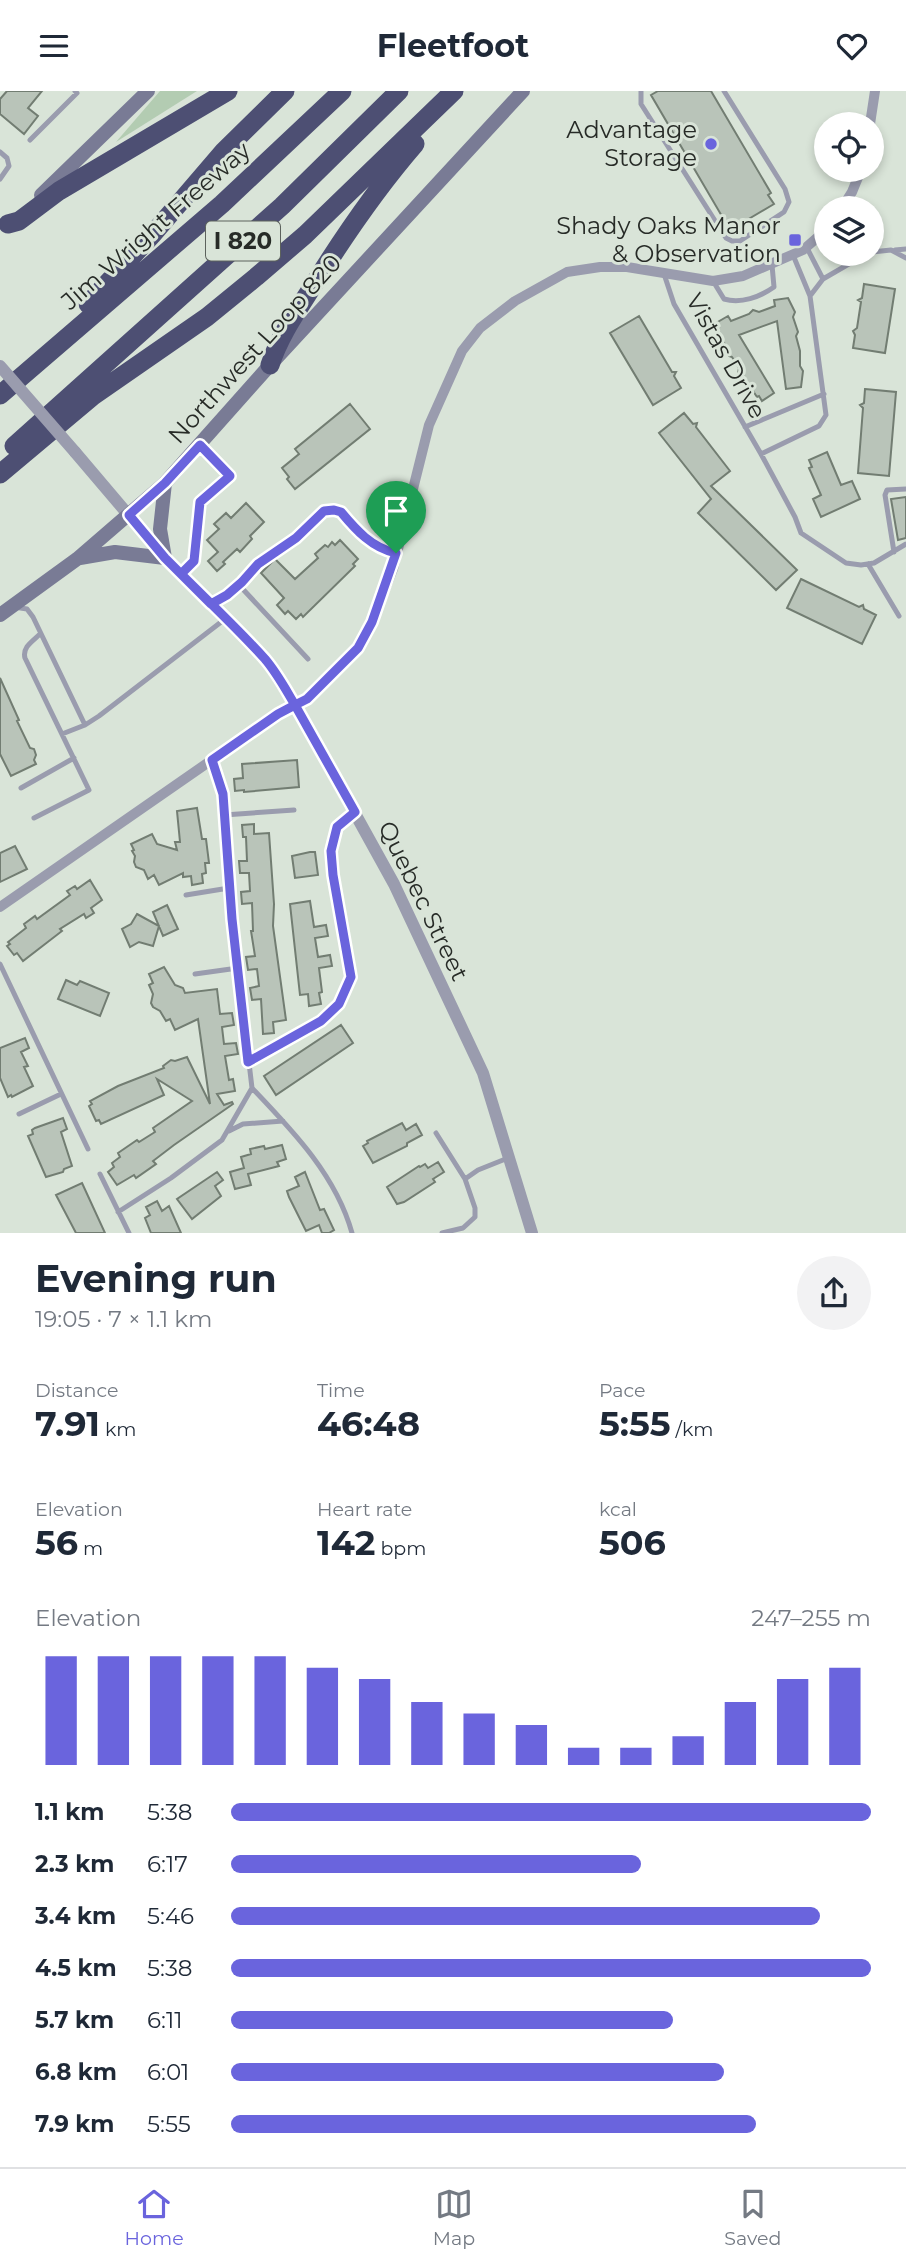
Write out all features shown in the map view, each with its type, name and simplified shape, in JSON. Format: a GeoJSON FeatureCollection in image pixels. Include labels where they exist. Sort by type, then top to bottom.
{"type":"FeatureCollection","features":[{"type":"Feature","properties":{"kind":"highway"},"geometry":{"type":"LineString","coordinates":[[2,228],[19,221],[59,191],[228,91]]}},
{"type":"Feature","properties":{"kind":"highway"},"geometry":{"type":"LineString","coordinates":[[64,338],[72,320],[152,235],[224,151],[285,91]]}},
{"type":"Feature","properties":{"kind":"highway","name":"Jim Wright Freeway"},"geometry":{"type":"LineString","coordinates":[[0,395],[222,204],[342,91]]}},
{"type":"Feature","properties":{"kind":"highway","name":"I 820"},"geometry":{"type":"LineString","coordinates":[[0,459],[282,207],[399,91]]}},
{"type":"Feature","properties":{"kind":"highway"},"geometry":{"type":"LineString","coordinates":[[0,474],[93,396],[207,317],[256,277],[305,235],[454,91]]}},
{"type":"Feature","properties":{"kind":"highway"},"geometry":{"type":"LineString","coordinates":[[270,365],[277,342],[353,225],[392,170],[460,91]]}},
{"type":"Feature","properties":{"kind":"main road"},"geometry":{"type":"LineString","coordinates":[[2,228],[57,180],[148,91]]}},
{"type":"Feature","properties":{"kind":"main road","name":"Northwest Loop 820"},"geometry":{"type":"LineString","coordinates":[[6,611],[77,559],[165,483],[523,91]]}},
{"type":"Feature","properties":{"kind":"main road"},"geometry":{"type":"LineString","coordinates":[[77,559],[115,552],[165,558],[160,529],[165,483]]}},
{"type":"Feature","properties":{"kind":"street"},"geometry":{"type":"LineString","coordinates":[[872,112],[875,91]]}},
{"type":"Feature","properties":{"kind":"street"},"geometry":{"type":"LineString","coordinates":[[0,907],[278,714],[307,699],[358,648],[372,622],[396,553],[429,425],[462,351],[480,328],[515,301],[567,272],[600,267],[627,267],[713,281],[743,276],[772,265],[814,240]]}},
{"type":"Feature","properties":{"kind":"street","name":"Quebec Street"},"geometry":{"type":"LineString","coordinates":[[0,366],[165,558],[267,661],[295,705],[394,884],[483,1073],[532,1233]]}},
{"type":"Feature","properties":{"kind":"lane"},"geometry":{"type":"LineString","coordinates":[[641,91],[641,104],[726,238],[740,241],[784,212],[789,202],[785,189],[724,91]]}},
{"type":"Feature","properties":{"kind":"lane"},"geometry":{"type":"LineString","coordinates":[[30,139],[78,92]]}},
{"type":"Feature","properties":{"kind":"lane"},"geometry":{"type":"LineString","coordinates":[[0,152],[7,158],[9,166],[0,179]]}},
{"type":"Feature","properties":{"kind":"lane"},"geometry":{"type":"LineString","coordinates":[[0,165],[7,158]]}},
{"type":"Feature","properties":{"kind":"lane"},"geometry":{"type":"LineString","coordinates":[[806,247],[823,279]]}},
{"type":"Feature","properties":{"kind":"lane"},"geometry":{"type":"LineString","coordinates":[[884,251],[906,249]]}},
{"type":"Feature","properties":{"kind":"lane"},"geometry":{"type":"LineString","coordinates":[[891,250],[906,258]]}},
{"type":"Feature","properties":{"kind":"lane"},"geometry":{"type":"LineString","coordinates":[[761,454],[819,426],[826,415],[810,296],[793,255]]}},
{"type":"Feature","properties":{"kind":"lane"},"geometry":{"type":"LineString","coordinates":[[713,281],[724,299],[733,302],[744,300],[774,286],[772,265]]}},
{"type":"Feature","properties":{"kind":"lane"},"geometry":{"type":"LineString","coordinates":[[810,296],[823,279],[845,266]]}},
{"type":"Feature","properties":{"kind":"lane","name":"Vistas Drive"},"geometry":{"type":"LineString","coordinates":[[664,274],[674,303],[761,454],[801,533],[846,563],[868,564]]}},
{"type":"Feature","properties":{"kind":"lane"},"geometry":{"type":"LineString","coordinates":[[745,427],[824,394]]}},
{"type":"Feature","properties":{"kind":"lane"},"geometry":{"type":"LineString","coordinates":[[181,574],[194,561],[200,502],[230,476],[200,445]]}},
{"type":"Feature","properties":{"kind":"lane"},"geometry":{"type":"LineString","coordinates":[[894,552],[885,495],[887,490],[906,489]]}},
{"type":"Feature","properties":{"kind":"lane"},"geometry":{"type":"LineString","coordinates":[[211,604],[227,595],[258,564],[296,538],[324,511],[341,512],[370,542],[382,550],[396,553]]}},
{"type":"Feature","properties":{"kind":"lane"},"geometry":{"type":"LineString","coordinates":[[899,617],[868,564],[906,544]]}},
{"type":"Feature","properties":{"kind":"lane"},"geometry":{"type":"LineString","coordinates":[[239,585],[308,659]]}},
{"type":"Feature","properties":{"kind":"lane"},"geometry":{"type":"LineString","coordinates":[[6,611],[27,609],[33,617],[85,725]]}},
{"type":"Feature","properties":{"kind":"lane"},"geometry":{"type":"LineString","coordinates":[[62,734],[99,716],[225,619]]}},
{"type":"Feature","properties":{"kind":"lane"},"geometry":{"type":"LineString","coordinates":[[34,818],[89,790],[23,653],[40,634]]}},
{"type":"Feature","properties":{"kind":"lane"},"geometry":{"type":"LineString","coordinates":[[21,788],[74,758]]}},
{"type":"Feature","properties":{"kind":"lane"},"geometry":{"type":"LineString","coordinates":[[212,760],[223,794],[229,888],[252,1088],[284,1121],[322,1170],[342,1204],[352,1233]]}},
{"type":"Feature","properties":{"kind":"lane"},"geometry":{"type":"LineString","coordinates":[[224,815],[294,810]]}},
{"type":"Feature","properties":{"kind":"lane"},"geometry":{"type":"LineString","coordinates":[[248,1062],[321,1021],[339,1004],[351,977],[331,851],[337,827],[355,812]]}},
{"type":"Feature","properties":{"kind":"lane"},"geometry":{"type":"LineString","coordinates":[[186,895],[229,888]]}},
{"type":"Feature","properties":{"kind":"lane"},"geometry":{"type":"LineString","coordinates":[[0,964],[88,1149]]}},
{"type":"Feature","properties":{"kind":"lane"},"geometry":{"type":"LineString","coordinates":[[195,974],[238,968]]}},
{"type":"Feature","properties":{"kind":"lane"},"geometry":{"type":"LineString","coordinates":[[118,1212],[172,1178],[222,1140],[252,1088]]}},
{"type":"Feature","properties":{"kind":"lane"},"geometry":{"type":"LineString","coordinates":[[19,1114],[61,1094]]}},
{"type":"Feature","properties":{"kind":"lane"},"geometry":{"type":"LineString","coordinates":[[228,1131],[243,1124],[284,1121]]}},
{"type":"Feature","properties":{"kind":"lane"},"geometry":{"type":"LineString","coordinates":[[436,1133],[465,1179],[475,1208],[475,1217],[463,1228],[442,1233]]}},
{"type":"Feature","properties":{"kind":"lane"},"geometry":{"type":"LineString","coordinates":[[465,1179],[508,1157]]}},
{"type":"Feature","properties":{"kind":"lane"},"geometry":{"type":"LineString","coordinates":[[100,1174],[129,1233]]}},
{"type":"Feature","properties":{"kind":"green space"},"geometry":{"type":"Polygon","coordinates":[[[160,91],[197,91],[116,142],[160,91]]]}},
{"type":"Feature","properties":{"kind":"building"},"geometry":{"type":"Polygon","coordinates":[[[7,91],[42,91],[28,108],[38,116],[24,134],[0,114],[0,99],[7,91]]]}},
{"type":"Feature","properties":{"kind":"building","name":"Advantage Storage"},"geometry":{"type":"Polygon","coordinates":[[[658,91],[711,91],[771,193],[768,195],[774,204],[730,230],[651,95],[658,91]]]}},
{"type":"Feature","properties":{"kind":"building"},"geometry":{"type":"Polygon","coordinates":[[[864,284],[895,289],[885,353],[853,348],[853,331],[857,328],[861,302],[858,300],[862,298],[864,284]]]}},
{"type":"Feature","properties":{"kind":"building"},"geometry":{"type":"Polygon","coordinates":[[[788,298],[795,312],[793,317],[798,332],[796,336],[803,371],[801,387],[786,389],[777,321],[739,335],[774,393],[762,401],[749,390],[743,374],[738,374],[739,368],[729,356],[723,341],[718,339],[716,329],[719,327],[716,323],[728,316],[731,321],[753,310],[759,312],[775,306],[774,300],[788,298]]]}},
{"type":"Feature","properties":{"kind":"building"},"geometry":{"type":"Polygon","coordinates":[[[639,316],[672,372],[676,372],[674,376],[681,388],[653,405],[610,333],[639,316]]]}},
{"type":"Feature","properties":{"kind":"building"},"geometry":{"type":"Polygon","coordinates":[[[865,389],[896,392],[889,476],[858,473],[863,408],[860,405],[864,403],[865,389]]]}},
{"type":"Feature","properties":{"kind":"building"},"geometry":{"type":"Polygon","coordinates":[[[350,404],[370,429],[295,489],[282,468],[299,454],[295,449],[350,404]]]}},
{"type":"Feature","properties":{"kind":"building"},"geometry":{"type":"Polygon","coordinates":[[[684,413],[693,424],[697,423],[696,427],[730,471],[711,486],[797,570],[776,590],[698,513],[711,499],[659,433],[684,413]]]}},
{"type":"Feature","properties":{"kind":"building"},"geometry":{"type":"Polygon","coordinates":[[[827,452],[841,485],[852,481],[860,499],[821,517],[813,499],[821,495],[809,468],[812,467],[809,460],[827,452]]]}},
{"type":"Feature","properties":{"kind":"building"},"geometry":{"type":"Polygon","coordinates":[[[906,497],[906,538],[898,540],[891,499],[906,497]]]}},
{"type":"Feature","properties":{"kind":"building"},"geometry":{"type":"Polygon","coordinates":[[[246,503],[264,522],[250,536],[252,539],[240,552],[237,549],[217,571],[208,561],[218,552],[207,540],[219,529],[214,524],[226,513],[231,518],[246,503]]]}},
{"type":"Feature","properties":{"kind":"building"},"geometry":{"type":"Polygon","coordinates":[[[340,540],[358,559],[353,564],[355,566],[303,617],[301,614],[296,619],[288,611],[285,614],[277,605],[284,598],[261,573],[275,559],[295,579],[318,558],[315,554],[325,545],[328,547],[332,542],[335,545],[340,540]]]}},
{"type":"Feature","properties":{"kind":"building"},"geometry":{"type":"Polygon","coordinates":[[[801,579],[859,607],[863,605],[864,609],[876,615],[862,644],[787,608],[801,579]]]}},
{"type":"Feature","properties":{"kind":"building"},"geometry":{"type":"Polygon","coordinates":[[[0,678],[19,720],[17,721],[36,755],[36,764],[11,776],[0,754],[0,678]]]}},
{"type":"Feature","properties":{"kind":"building"},"geometry":{"type":"Polygon","coordinates":[[[297,760],[299,787],[235,791],[234,779],[243,778],[242,764],[297,760]]]}},
{"type":"Feature","properties":{"kind":"building"},"geometry":{"type":"Polygon","coordinates":[[[197,808],[202,839],[206,839],[209,863],[205,863],[203,883],[192,885],[191,876],[183,877],[183,873],[159,885],[154,875],[148,879],[144,870],[136,867],[131,844],[152,834],[157,844],[177,850],[175,842],[180,842],[177,811],[197,808]]]}},
{"type":"Feature","properties":{"kind":"building"},"geometry":{"type":"Polygon","coordinates":[[[254,824],[254,834],[269,833],[273,926],[286,1020],[273,1022],[274,1033],[263,1034],[261,999],[252,1000],[250,988],[259,986],[257,969],[248,970],[246,957],[255,956],[251,931],[252,903],[242,904],[241,892],[250,891],[249,873],[240,873],[239,861],[247,861],[246,837],[243,837],[242,825],[254,824]]]}},
{"type":"Feature","properties":{"kind":"building"},"geometry":{"type":"Polygon","coordinates":[[[15,846],[27,869],[0,882],[0,853],[15,846]]]}},
{"type":"Feature","properties":{"kind":"building"},"geometry":{"type":"Polygon","coordinates":[[[315,852],[318,875],[295,878],[292,856],[315,852]]]}},
{"type":"Feature","properties":{"kind":"building"},"geometry":{"type":"Polygon","coordinates":[[[90,880],[102,900],[91,908],[94,913],[86,918],[84,914],[60,929],[62,931],[23,961],[17,953],[14,955],[7,946],[10,944],[8,942],[26,928],[24,924],[35,916],[37,919],[70,895],[67,891],[75,886],[77,889],[90,880]]]}},
{"type":"Feature","properties":{"kind":"building"},"geometry":{"type":"Polygon","coordinates":[[[310,901],[314,927],[326,925],[328,936],[315,938],[318,957],[330,955],[332,966],[319,968],[321,1004],[309,1006],[308,994],[300,995],[290,904],[310,901]]]}},
{"type":"Feature","properties":{"kind":"building"},"geometry":{"type":"Polygon","coordinates":[[[167,905],[178,929],[163,936],[153,912],[167,905]]]}},
{"type":"Feature","properties":{"kind":"building"},"geometry":{"type":"Polygon","coordinates":[[[137,914],[159,926],[153,946],[139,942],[130,947],[122,929],[131,924],[137,914]]]}},
{"type":"Feature","properties":{"kind":"building"},"geometry":{"type":"Polygon","coordinates":[[[164,967],[175,985],[183,988],[185,993],[217,989],[220,1014],[232,1013],[234,1025],[222,1027],[224,1044],[236,1043],[238,1054],[225,1056],[229,1080],[233,1079],[235,1091],[217,1094],[224,1105],[233,1104],[153,1161],[156,1164],[136,1178],[134,1175],[117,1185],[108,1172],[114,1167],[112,1163],[120,1157],[118,1153],[155,1132],[153,1128],[192,1101],[157,1079],[164,1095],[101,1124],[99,1120],[96,1121],[89,1106],[92,1104],[90,1101],[118,1086],[164,1068],[171,1060],[187,1057],[210,1104],[198,1019],[175,1030],[170,1019],[166,1021],[151,1003],[153,994],[149,985],[153,983],[149,974],[164,967]]]}},
{"type":"Feature","properties":{"kind":"building"},"geometry":{"type":"Polygon","coordinates":[[[66,980],[77,985],[80,981],[109,993],[100,1016],[58,999],[66,980]]]}},
{"type":"Feature","properties":{"kind":"building"},"geometry":{"type":"Polygon","coordinates":[[[341,1025],[353,1043],[276,1095],[264,1076],[341,1025]]]}},
{"type":"Feature","properties":{"kind":"building"},"geometry":{"type":"Polygon","coordinates":[[[25,1038],[29,1048],[21,1052],[28,1066],[24,1067],[33,1086],[8,1097],[0,1078],[0,1048],[25,1038]]]}},
{"type":"Feature","properties":{"kind":"building"},"geometry":{"type":"Polygon","coordinates":[[[63,1118],[67,1129],[61,1132],[72,1166],[46,1177],[28,1136],[33,1134],[32,1130],[35,1128],[63,1118]]]}},
{"type":"Feature","properties":{"kind":"building"},"geometry":{"type":"Polygon","coordinates":[[[402,1123],[406,1130],[416,1124],[422,1135],[407,1143],[407,1146],[373,1163],[363,1146],[367,1141],[402,1123]]]}},
{"type":"Feature","properties":{"kind":"building"},"geometry":{"type":"Polygon","coordinates":[[[282,1145],[286,1159],[277,1162],[279,1166],[248,1174],[251,1185],[235,1189],[230,1172],[244,1168],[241,1157],[251,1154],[250,1149],[282,1145]]]}},
{"type":"Feature","properties":{"kind":"building"},"geometry":{"type":"Polygon","coordinates":[[[438,1162],[444,1172],[433,1179],[435,1182],[397,1204],[387,1187],[419,1166],[425,1164],[428,1168],[438,1162]]]}},
{"type":"Feature","properties":{"kind":"building"},"geometry":{"type":"Polygon","coordinates":[[[217,1172],[223,1180],[215,1186],[221,1196],[192,1219],[177,1199],[217,1172]]]}},
{"type":"Feature","properties":{"kind":"building"},"geometry":{"type":"Polygon","coordinates":[[[305,1172],[320,1210],[324,1209],[334,1230],[329,1233],[322,1233],[319,1225],[306,1231],[289,1197],[287,1191],[299,1186],[295,1177],[305,1172]]]}},
{"type":"Feature","properties":{"kind":"building"},"geometry":{"type":"Polygon","coordinates":[[[82,1183],[105,1233],[76,1233],[56,1195],[82,1183]]]}},
{"type":"Feature","properties":{"kind":"building"},"geometry":{"type":"Polygon","coordinates":[[[157,1201],[162,1211],[169,1206],[181,1233],[151,1233],[145,1218],[150,1215],[146,1207],[157,1201]]]}},
{"type":"Feature","properties":{"kind":"place","name":"Advantage Storage"},"geometry":{"type":"Point","coordinates":[711,144]}},
{"type":"Feature","properties":{"kind":"place","name":"Shady Oaks Manor & Observation"},"geometry":{"type":"Point","coordinates":[795,240]}},
{"type":"Feature","properties":{"kind":"route"},"geometry":{"type":"LineString","coordinates":[[396,553],[382,550],[370,542],[341,512],[324,511],[296,538],[258,564],[227,595],[211,604],[165,558],[129,515],[165,483],[200,445],[230,476],[200,502],[194,561],[181,574],[211,604],[225,619],[267,661],[295,705],[212,760],[223,794],[232,919],[248,1062],[321,1021],[339,1004],[351,977],[331,851],[337,827],[355,812],[295,705],[307,699],[358,648],[372,622],[393,569],[396,553]]}}]}
